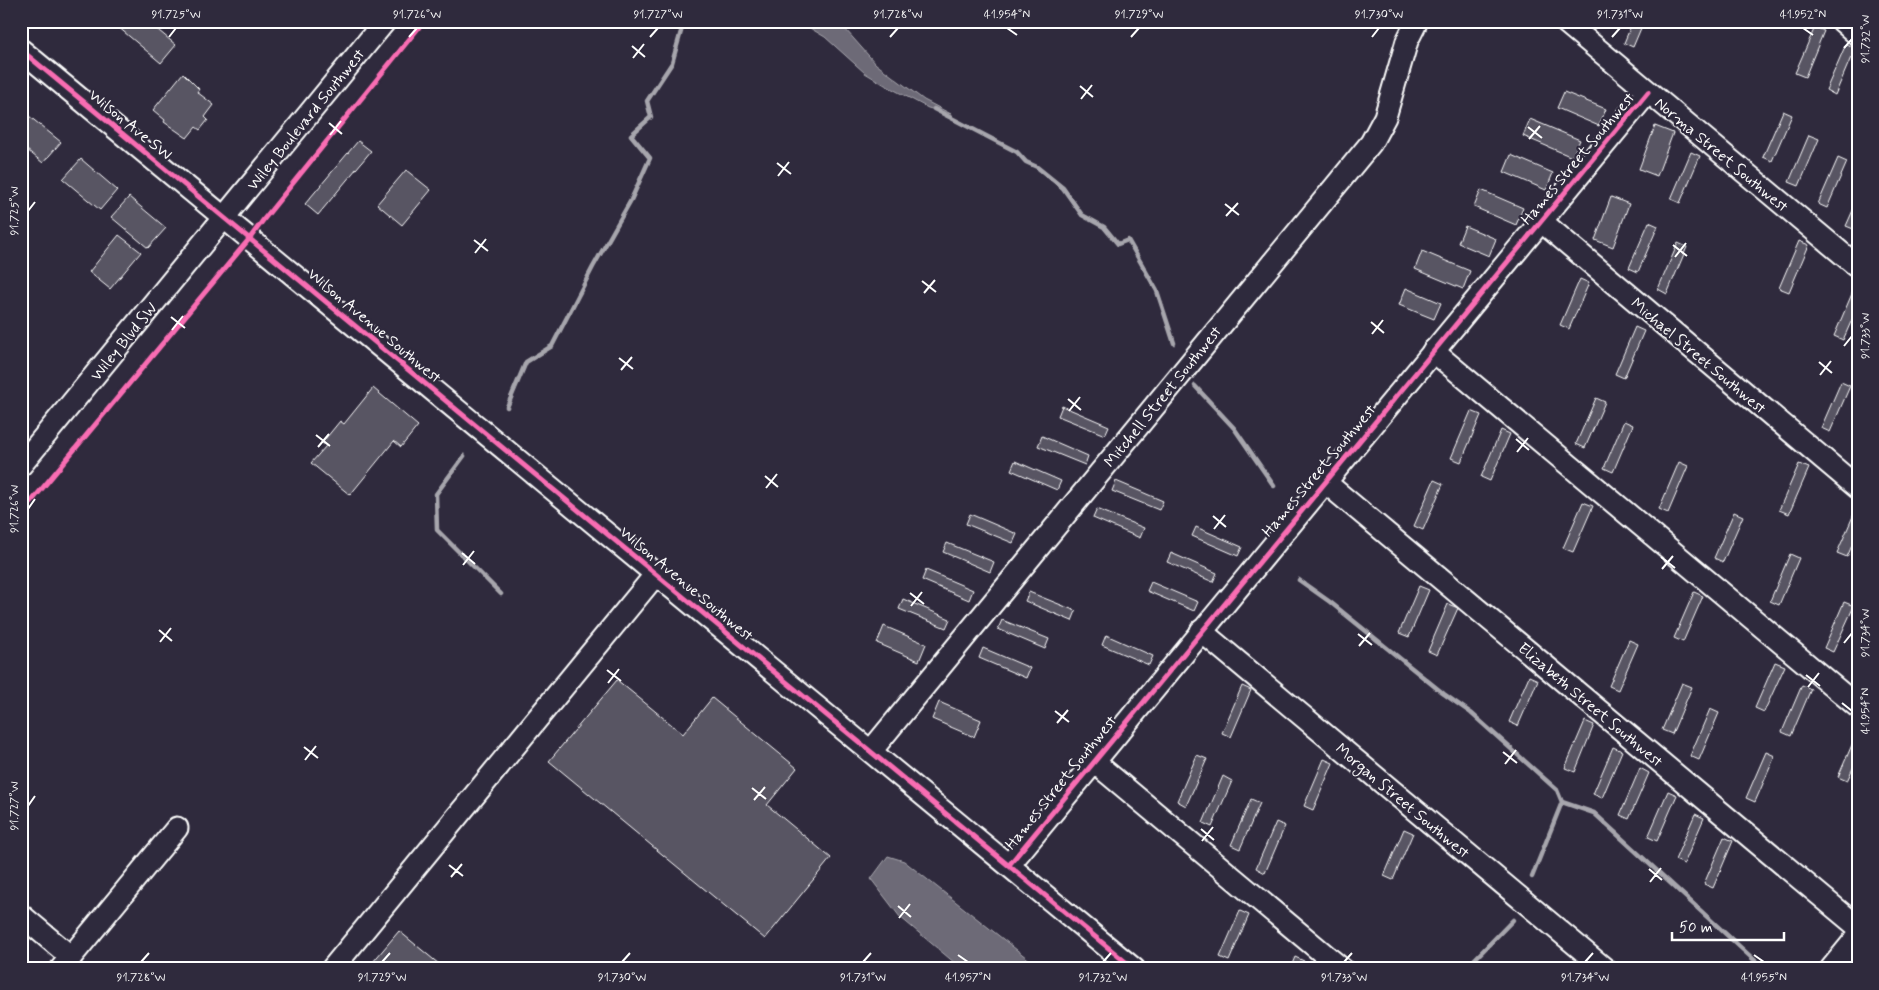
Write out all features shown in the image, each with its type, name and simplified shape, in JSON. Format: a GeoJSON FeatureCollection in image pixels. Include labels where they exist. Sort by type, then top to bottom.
{"type":"FeatureCollection","features":[{"type":"Feature","properties":{"kind":"street","name":"Wiley Boulevard Southwest"},"geometry":{"type":"LineString","coordinates":[[224,217],[385,21]]}},
{"type":"Feature","properties":{"kind":"street","name":"Mitchell Street Southwest"},"geometry":{"type":"LineString","coordinates":[[871,751],[1371,143],[1385,117],[1407,41],[1418,21]]}},
{"type":"Feature","properties":{"kind":"street","name":"Norma Street Southwest"},"geometry":{"type":"LineString","coordinates":[[1564,21],[1858,267]]}},
{"type":"Feature","properties":{"kind":"street"},"geometry":{"type":"LineString","coordinates":[[1842,21],[1858,35]]}},
{"type":"Feature","properties":{"kind":"street","name":"Wilson Ave SW"},"geometry":{"type":"LineString","coordinates":[[21,50],[224,217]]}},
{"type":"Feature","properties":{"kind":"street","name":"Hames Street Southwest"},"geometry":{"type":"LineString","coordinates":[[1009,865],[1648,92]]}},
{"type":"Feature","properties":{"kind":"street","name":"Wiley Blvd SW"},"geometry":{"type":"LineString","coordinates":[[21,465],[224,217]]}},
{"type":"Feature","properties":{"kind":"street","name":"Wilson Avenue Southwest"},"geometry":{"type":"LineString","coordinates":[[224,217],[1134,969]]}},
{"type":"Feature","properties":{"kind":"street","name":"Michael Street Southwest"},"geometry":{"type":"LineString","coordinates":[[1541,221],[1858,488]]}},
{"type":"Feature","properties":{"kind":"street"},"geometry":{"type":"LineString","coordinates":[[1433,351],[1858,707]]}},
{"type":"Feature","properties":{"kind":"street","name":"Elizabeth Street Southwest"},"geometry":{"type":"LineString","coordinates":[[1325,482],[1858,927]]}},
{"type":"Feature","properties":{"kind":"street"},"geometry":{"type":"LineString","coordinates":[[332,969],[656,574]]}},
{"type":"Feature","properties":{"kind":"street","name":"Morgan Street Southwest"},"geometry":{"type":"LineString","coordinates":[[1201,631],[1605,969]]}},
{"type":"Feature","properties":{"kind":"street"},"geometry":{"type":"LineString","coordinates":[[1093,762],[1342,969]]}},
{"type":"Feature","properties":{"kind":"street"},"geometry":{"type":"LineString","coordinates":[[21,915],[66,963],[177,828]]}},
{"type":"Feature","properties":{"kind":"street"},"geometry":{"type":"LineString","coordinates":[[1831,969],[1858,936]]}},
{"type":"Feature","properties":{"kind":"shaded area"},"geometry":{"type":"Polygon","coordinates":[[[798,21],[838,21],[876,64],[924,100],[951,114],[928,108],[865,73],[825,37],[798,21]]]}},
{"type":"Feature","properties":{"kind":"shaded area"},"geometry":{"type":"Polygon","coordinates":[[[888,856],[904,861],[1041,969],[962,969],[900,917],[871,879],[888,856]]]}},
{"type":"Feature","properties":{"kind":"building"},"geometry":{"type":"Polygon","coordinates":[[[111,21],[147,21],[176,45],[161,63],[111,21]]]}},
{"type":"Feature","properties":{"kind":"building"},"geometry":{"type":"Polygon","coordinates":[[[1633,21],[1644,21],[1633,47],[1624,43],[1633,21]]]}},
{"type":"Feature","properties":{"kind":"building"},"geometry":{"type":"Polygon","coordinates":[[[1815,27],[1824,31],[1805,77],[1795,73],[1815,27]]]}},
{"type":"Feature","properties":{"kind":"building"},"geometry":{"type":"Polygon","coordinates":[[[1846,44],[1855,48],[1835,95],[1826,90],[1846,44]]]}},
{"type":"Feature","properties":{"kind":"building"},"geometry":{"type":"Polygon","coordinates":[[[183,73],[199,89],[197,92],[214,105],[205,117],[208,120],[200,130],[196,127],[187,138],[164,122],[165,120],[153,110],[183,73]]]}},
{"type":"Feature","properties":{"kind":"building"},"geometry":{"type":"Polygon","coordinates":[[[1564,92],[1606,109],[1599,126],[1557,108],[1564,92]]]}},
{"type":"Feature","properties":{"kind":"building"},"geometry":{"type":"Polygon","coordinates":[[[1783,111],[1792,115],[1772,161],[1763,157],[1783,111]]]}},
{"type":"Feature","properties":{"kind":"building"},"geometry":{"type":"Polygon","coordinates":[[[24,112],[61,142],[43,163],[21,145],[21,115],[24,112]]]}},
{"type":"Feature","properties":{"kind":"building"},"geometry":{"type":"Polygon","coordinates":[[[1530,119],[1580,140],[1572,157],[1523,136],[1530,119]]]}},
{"type":"Feature","properties":{"kind":"building"},"geometry":{"type":"Polygon","coordinates":[[[1655,126],[1673,133],[1657,176],[1639,169],[1655,126]]]}},
{"type":"Feature","properties":{"kind":"building"},"geometry":{"type":"Polygon","coordinates":[[[1809,135],[1819,139],[1799,186],[1789,182],[1809,135]]]}},
{"type":"Feature","properties":{"kind":"building"},"geometry":{"type":"Polygon","coordinates":[[[358,141],[371,151],[318,215],[305,204],[358,141]]]}},
{"type":"Feature","properties":{"kind":"building"},"geometry":{"type":"Polygon","coordinates":[[[1691,152],[1700,156],[1680,203],[1671,199],[1691,152]]]}},
{"type":"Feature","properties":{"kind":"building"},"geometry":{"type":"Polygon","coordinates":[[[1511,155],[1553,173],[1546,190],[1504,172],[1511,155]]]}},
{"type":"Feature","properties":{"kind":"building"},"geometry":{"type":"Polygon","coordinates":[[[1838,158],[1847,162],[1827,208],[1818,204],[1838,158]]]}},
{"type":"Feature","properties":{"kind":"building"},"geometry":{"type":"Polygon","coordinates":[[[81,159],[117,190],[100,210],[63,179],[81,159]]]}},
{"type":"Feature","properties":{"kind":"building"},"geometry":{"type":"Polygon","coordinates":[[[406,170],[431,190],[402,225],[377,204],[406,170]]]}},
{"type":"Feature","properties":{"kind":"building"},"geometry":{"type":"Polygon","coordinates":[[[1481,190],[1523,208],[1516,225],[1474,207],[1481,190]]]}},
{"type":"Feature","properties":{"kind":"building"},"geometry":{"type":"Polygon","coordinates":[[[129,197],[166,228],[148,248],[111,217],[129,197]]]}},
{"type":"Feature","properties":{"kind":"building"},"geometry":{"type":"Polygon","coordinates":[[[1611,197],[1629,204],[1613,247],[1595,240],[1611,197]]]}},
{"type":"Feature","properties":{"kind":"building"},"geometry":{"type":"Polygon","coordinates":[[[1858,199],[1858,225],[1856,230],[1846,226],[1858,199]]]}},
{"type":"Feature","properties":{"kind":"building"},"geometry":{"type":"Polygon","coordinates":[[[1649,222],[1658,226],[1638,272],[1629,268],[1649,222]]]}},
{"type":"Feature","properties":{"kind":"building"},"geometry":{"type":"Polygon","coordinates":[[[1465,226],[1496,239],[1489,256],[1458,243],[1465,226]]]}},
{"type":"Feature","properties":{"kind":"building"},"geometry":{"type":"Polygon","coordinates":[[[119,235],[141,252],[110,289],[89,272],[119,235]]]}},
{"type":"Feature","properties":{"kind":"building"},"geometry":{"type":"Polygon","coordinates":[[[1799,241],[1809,245],[1789,292],[1779,288],[1799,241]]]}},
{"type":"Feature","properties":{"kind":"building"},"geometry":{"type":"Polygon","coordinates":[[[1678,243],[1687,247],[1667,294],[1658,289],[1678,243]]]}},
{"type":"Feature","properties":{"kind":"building"},"geometry":{"type":"Polygon","coordinates":[[[1422,251],[1470,271],[1463,289],[1415,269],[1422,251]]]}},
{"type":"Feature","properties":{"kind":"building"},"geometry":{"type":"Polygon","coordinates":[[[1580,279],[1589,283],[1569,329],[1560,325],[1580,279]]]}},
{"type":"Feature","properties":{"kind":"building"},"geometry":{"type":"Polygon","coordinates":[[[1406,288],[1441,303],[1434,319],[1399,305],[1406,288]]]}},
{"type":"Feature","properties":{"kind":"building"},"geometry":{"type":"Polygon","coordinates":[[[1854,289],[1858,291],[1858,306],[1843,340],[1834,336],[1854,289]]]}},
{"type":"Feature","properties":{"kind":"building"},"geometry":{"type":"Polygon","coordinates":[[[1635,327],[1644,331],[1624,378],[1615,374],[1635,327]]]}},
{"type":"Feature","properties":{"kind":"building"},"geometry":{"type":"Polygon","coordinates":[[[1841,382],[1850,386],[1830,432],[1821,428],[1841,382]]]}},
{"type":"Feature","properties":{"kind":"building"},"geometry":{"type":"Polygon","coordinates":[[[373,388],[418,426],[401,447],[394,441],[350,495],[311,463],[326,446],[322,443],[340,421],[344,424],[373,388]]]}},
{"type":"Feature","properties":{"kind":"building"},"geometry":{"type":"Polygon","coordinates":[[[1596,398],[1605,402],[1585,448],[1576,444],[1596,398]]]}},
{"type":"Feature","properties":{"kind":"building"},"geometry":{"type":"Polygon","coordinates":[[[1062,406],[1109,426],[1105,435],[1058,416],[1062,406]]]}},
{"type":"Feature","properties":{"kind":"building"},"geometry":{"type":"Polygon","coordinates":[[[1471,411],[1481,415],[1461,462],[1451,458],[1471,411]]]}},
{"type":"Feature","properties":{"kind":"building"},"geometry":{"type":"Polygon","coordinates":[[[1624,421],[1633,425],[1613,472],[1604,468],[1624,421]]]}},
{"type":"Feature","properties":{"kind":"building"},"geometry":{"type":"Polygon","coordinates":[[[1501,430],[1510,434],[1490,481],[1481,477],[1501,430]]]}},
{"type":"Feature","properties":{"kind":"building"},"geometry":{"type":"Polygon","coordinates":[[[1042,436],[1088,456],[1085,465],[1038,446],[1042,436]]]}},
{"type":"Feature","properties":{"kind":"building"},"geometry":{"type":"Polygon","coordinates":[[[1015,461],[1061,481],[1057,490],[1011,470],[1015,461]]]}},
{"type":"Feature","properties":{"kind":"building"},"geometry":{"type":"Polygon","coordinates":[[[1679,462],[1688,466],[1668,513],[1659,509],[1679,462]]]}},
{"type":"Feature","properties":{"kind":"building"},"geometry":{"type":"Polygon","coordinates":[[[1799,464],[1809,468],[1789,514],[1779,510],[1799,464]]]}},
{"type":"Feature","properties":{"kind":"building"},"geometry":{"type":"Polygon","coordinates":[[[1434,480],[1443,484],[1423,530],[1414,526],[1434,480]]]}},
{"type":"Feature","properties":{"kind":"building"},"geometry":{"type":"Polygon","coordinates":[[[1116,481],[1163,501],[1159,510],[1112,491],[1116,481]]]}},
{"type":"Feature","properties":{"kind":"building"},"geometry":{"type":"Polygon","coordinates":[[[1583,502],[1593,506],[1573,552],[1563,548],[1583,502]]]}},
{"type":"Feature","properties":{"kind":"building"},"geometry":{"type":"Polygon","coordinates":[[[1857,507],[1858,532],[1847,557],[1837,553],[1857,507]]]}},
{"type":"Feature","properties":{"kind":"building"},"geometry":{"type":"Polygon","coordinates":[[[1097,509],[1144,528],[1140,538],[1093,518],[1097,509]]]}},
{"type":"Feature","properties":{"kind":"building"},"geometry":{"type":"Polygon","coordinates":[[[1734,512],[1743,516],[1723,562],[1714,558],[1734,512]]]}},
{"type":"Feature","properties":{"kind":"building"},"geometry":{"type":"Polygon","coordinates":[[[970,514],[1017,534],[1013,543],[966,524],[970,514]]]}},
{"type":"Feature","properties":{"kind":"building"},"geometry":{"type":"Polygon","coordinates":[[[1196,527],[1242,547],[1238,556],[1192,536],[1196,527]]]}},
{"type":"Feature","properties":{"kind":"building"},"geometry":{"type":"Polygon","coordinates":[[[947,543],[994,562],[990,572],[943,552],[947,543]]]}},
{"type":"Feature","properties":{"kind":"building"},"geometry":{"type":"Polygon","coordinates":[[[1171,553],[1217,573],[1213,582],[1167,562],[1171,553]]]}},
{"type":"Feature","properties":{"kind":"building"},"geometry":{"type":"Polygon","coordinates":[[[1790,554],[1799,558],[1779,605],[1770,601],[1790,554]]]}},
{"type":"Feature","properties":{"kind":"building"},"geometry":{"type":"Polygon","coordinates":[[[926,570],[973,590],[969,600],[922,580],[926,570]]]}},
{"type":"Feature","properties":{"kind":"building"},"geometry":{"type":"Polygon","coordinates":[[[1151,582],[1198,602],[1194,611],[1147,591],[1151,582]]]}},
{"type":"Feature","properties":{"kind":"building"},"geometry":{"type":"Polygon","coordinates":[[[1419,586],[1429,590],[1409,637],[1399,633],[1419,586]]]}},
{"type":"Feature","properties":{"kind":"building"},"geometry":{"type":"Polygon","coordinates":[[[1029,592],[1076,611],[1072,621],[1025,601],[1029,592]]]}},
{"type":"Feature","properties":{"kind":"building"},"geometry":{"type":"Polygon","coordinates":[[[1694,592],[1703,596],[1683,642],[1674,638],[1694,592]]]}},
{"type":"Feature","properties":{"kind":"building"},"geometry":{"type":"Polygon","coordinates":[[[903,599],[950,619],[946,628],[899,609],[903,599]]]}},
{"type":"Feature","properties":{"kind":"building"},"geometry":{"type":"Polygon","coordinates":[[[1844,602],[1854,606],[1833,652],[1824,648],[1844,602]]]}},
{"type":"Feature","properties":{"kind":"building"},"geometry":{"type":"Polygon","coordinates":[[[1448,604],[1458,608],[1437,655],[1428,651],[1448,604]]]}},
{"type":"Feature","properties":{"kind":"building"},"geometry":{"type":"Polygon","coordinates":[[[1002,620],[1049,639],[1045,649],[998,629],[1002,620]]]}},
{"type":"Feature","properties":{"kind":"building"},"geometry":{"type":"Polygon","coordinates":[[[884,626],[926,644],[919,661],[877,643],[884,626]]]}},
{"type":"Feature","properties":{"kind":"building"},"geometry":{"type":"Polygon","coordinates":[[[1106,635],[1153,656],[1149,665],[1102,645],[1106,635]]]}},
{"type":"Feature","properties":{"kind":"building"},"geometry":{"type":"Polygon","coordinates":[[[1629,640],[1638,644],[1618,690],[1609,686],[1629,640]]]}},
{"type":"Feature","properties":{"kind":"building"},"geometry":{"type":"Polygon","coordinates":[[[983,648],[1030,668],[1026,678],[979,658],[983,648]]]}},
{"type":"Feature","properties":{"kind":"building"},"geometry":{"type":"Polygon","coordinates":[[[1775,662],[1785,666],[1764,712],[1755,708],[1775,662]]]}},
{"type":"Feature","properties":{"kind":"building"},"geometry":{"type":"Polygon","coordinates":[[[1529,676],[1538,680],[1518,726],[1509,722],[1529,676]]]}},
{"type":"Feature","properties":{"kind":"building"},"geometry":{"type":"Polygon","coordinates":[[[617,680],[683,734],[712,698],[797,768],[767,805],[831,858],[765,939],[549,761],[617,680]]]}},
{"type":"Feature","properties":{"kind":"building"},"geometry":{"type":"Polygon","coordinates":[[[1682,683],[1692,687],[1672,734],[1662,730],[1682,683]]]}},
{"type":"Feature","properties":{"kind":"building"},"geometry":{"type":"Polygon","coordinates":[[[1802,685],[1811,689],[1791,736],[1782,732],[1802,685]]]}},
{"type":"Feature","properties":{"kind":"building"},"geometry":{"type":"Polygon","coordinates":[[[1242,686],[1251,690],[1231,737],[1222,733],[1242,686]]]}},
{"type":"Feature","properties":{"kind":"building"},"geometry":{"type":"Polygon","coordinates":[[[939,702],[981,720],[974,737],[932,719],[939,702]]]}},
{"type":"Feature","properties":{"kind":"building"},"geometry":{"type":"Polygon","coordinates":[[[1710,709],[1719,713],[1699,760],[1690,756],[1710,709]]]}},
{"type":"Feature","properties":{"kind":"building"},"geometry":{"type":"Polygon","coordinates":[[[1585,721],[1594,725],[1575,772],[1565,768],[1585,721]]]}},
{"type":"Feature","properties":{"kind":"building"},"geometry":{"type":"Polygon","coordinates":[[[1858,731],[1858,757],[1847,781],[1838,777],[1858,731]]]}},
{"type":"Feature","properties":{"kind":"building"},"geometry":{"type":"Polygon","coordinates":[[[1613,747],[1622,751],[1602,798],[1593,794],[1613,747]]]}},
{"type":"Feature","properties":{"kind":"building"},"geometry":{"type":"Polygon","coordinates":[[[1766,752],[1775,756],[1755,802],[1746,798],[1766,752]]]}},
{"type":"Feature","properties":{"kind":"building"},"geometry":{"type":"Polygon","coordinates":[[[1197,755],[1207,759],[1186,806],[1177,801],[1197,755]]]}},
{"type":"Feature","properties":{"kind":"building"},"geometry":{"type":"Polygon","coordinates":[[[1324,759],[1333,763],[1313,810],[1304,806],[1324,759]]]}},
{"type":"Feature","properties":{"kind":"building"},"geometry":{"type":"Polygon","coordinates":[[[1640,768],[1649,773],[1629,819],[1620,815],[1640,768]]]}},
{"type":"Feature","properties":{"kind":"building"},"geometry":{"type":"Polygon","coordinates":[[[1223,776],[1232,781],[1212,827],[1203,823],[1223,776]]]}},
{"type":"Feature","properties":{"kind":"building"},"geometry":{"type":"Polygon","coordinates":[[[1668,791],[1677,795],[1657,841],[1648,837],[1668,791]]]}},
{"type":"Feature","properties":{"kind":"building"},"geometry":{"type":"Polygon","coordinates":[[[1251,799],[1260,803],[1240,849],[1231,845],[1251,799]]]}},
{"type":"Feature","properties":{"kind":"building"},"geometry":{"type":"Polygon","coordinates":[[[1695,814],[1704,818],[1684,864],[1675,860],[1695,814]]]}},
{"type":"Feature","properties":{"kind":"building"},"geometry":{"type":"Polygon","coordinates":[[[1276,822],[1285,826],[1265,873],[1256,868],[1276,822]]]}},
{"type":"Feature","properties":{"kind":"building"},"geometry":{"type":"Polygon","coordinates":[[[1404,829],[1413,833],[1393,880],[1384,876],[1404,829]]]}},
{"type":"Feature","properties":{"kind":"building"},"geometry":{"type":"Polygon","coordinates":[[[1724,837],[1733,841],[1713,888],[1704,884],[1724,837]]]}},
{"type":"Feature","properties":{"kind":"building"},"geometry":{"type":"Polygon","coordinates":[[[1240,911],[1249,915],[1229,961],[1220,957],[1240,911]]]}},
{"type":"Feature","properties":{"kind":"building"},"geometry":{"type":"Polygon","coordinates":[[[399,931],[445,969],[367,969],[399,931]]]}},
{"type":"Feature","properties":{"kind":"building"},"geometry":{"type":"Polygon","coordinates":[[[1295,957],[1304,961],[1301,969],[1290,969],[1295,957]]]}},
{"type":"Feature","properties":{"kind":"waterway"},"geometry":{"type":"LineString","coordinates":[[507,407],[526,362],[552,346],[593,267],[631,200],[650,158],[631,135],[651,117],[647,101],[672,63],[684,21]]}},
{"type":"Feature","properties":{"kind":"waterway"},"geometry":{"type":"LineString","coordinates":[[934,109],[1017,152],[1026,162],[1037,167],[1063,188],[1082,215],[1104,227],[1118,244],[1128,240],[1157,291],[1174,343]]}},
{"type":"Feature","properties":{"kind":"waterway"},"geometry":{"type":"LineString","coordinates":[[1195,386],[1234,428],[1274,486]]}},
{"type":"Feature","properties":{"kind":"waterway"},"geometry":{"type":"LineString","coordinates":[[464,456],[436,494],[437,530],[501,594]]}},
{"type":"Feature","properties":{"kind":"waterway"},"geometry":{"type":"LineString","coordinates":[[1299,580],[1330,602],[1444,694],[1471,713],[1557,790],[1562,802],[1532,877]]}},
{"type":"Feature","properties":{"kind":"waterway"},"geometry":{"type":"LineString","coordinates":[[1562,802],[1594,813],[1764,969]]}},
{"type":"Feature","properties":{"kind":"waterway"},"geometry":{"type":"LineString","coordinates":[[1468,969],[1469,965],[1513,920]]}},
{"type":"Feature","properties":{"kind":"cycle path"},"geometry":{"type":"LineString","coordinates":[[21,514],[250,238],[424,21]]}},
{"type":"Feature","properties":{"kind":"cycle path"},"geometry":{"type":"LineString","coordinates":[[21,50],[1134,969]]}},
{"type":"Feature","properties":{"kind":"cycle path"},"geometry":{"type":"LineString","coordinates":[[1009,865],[1648,92]]}}]}
